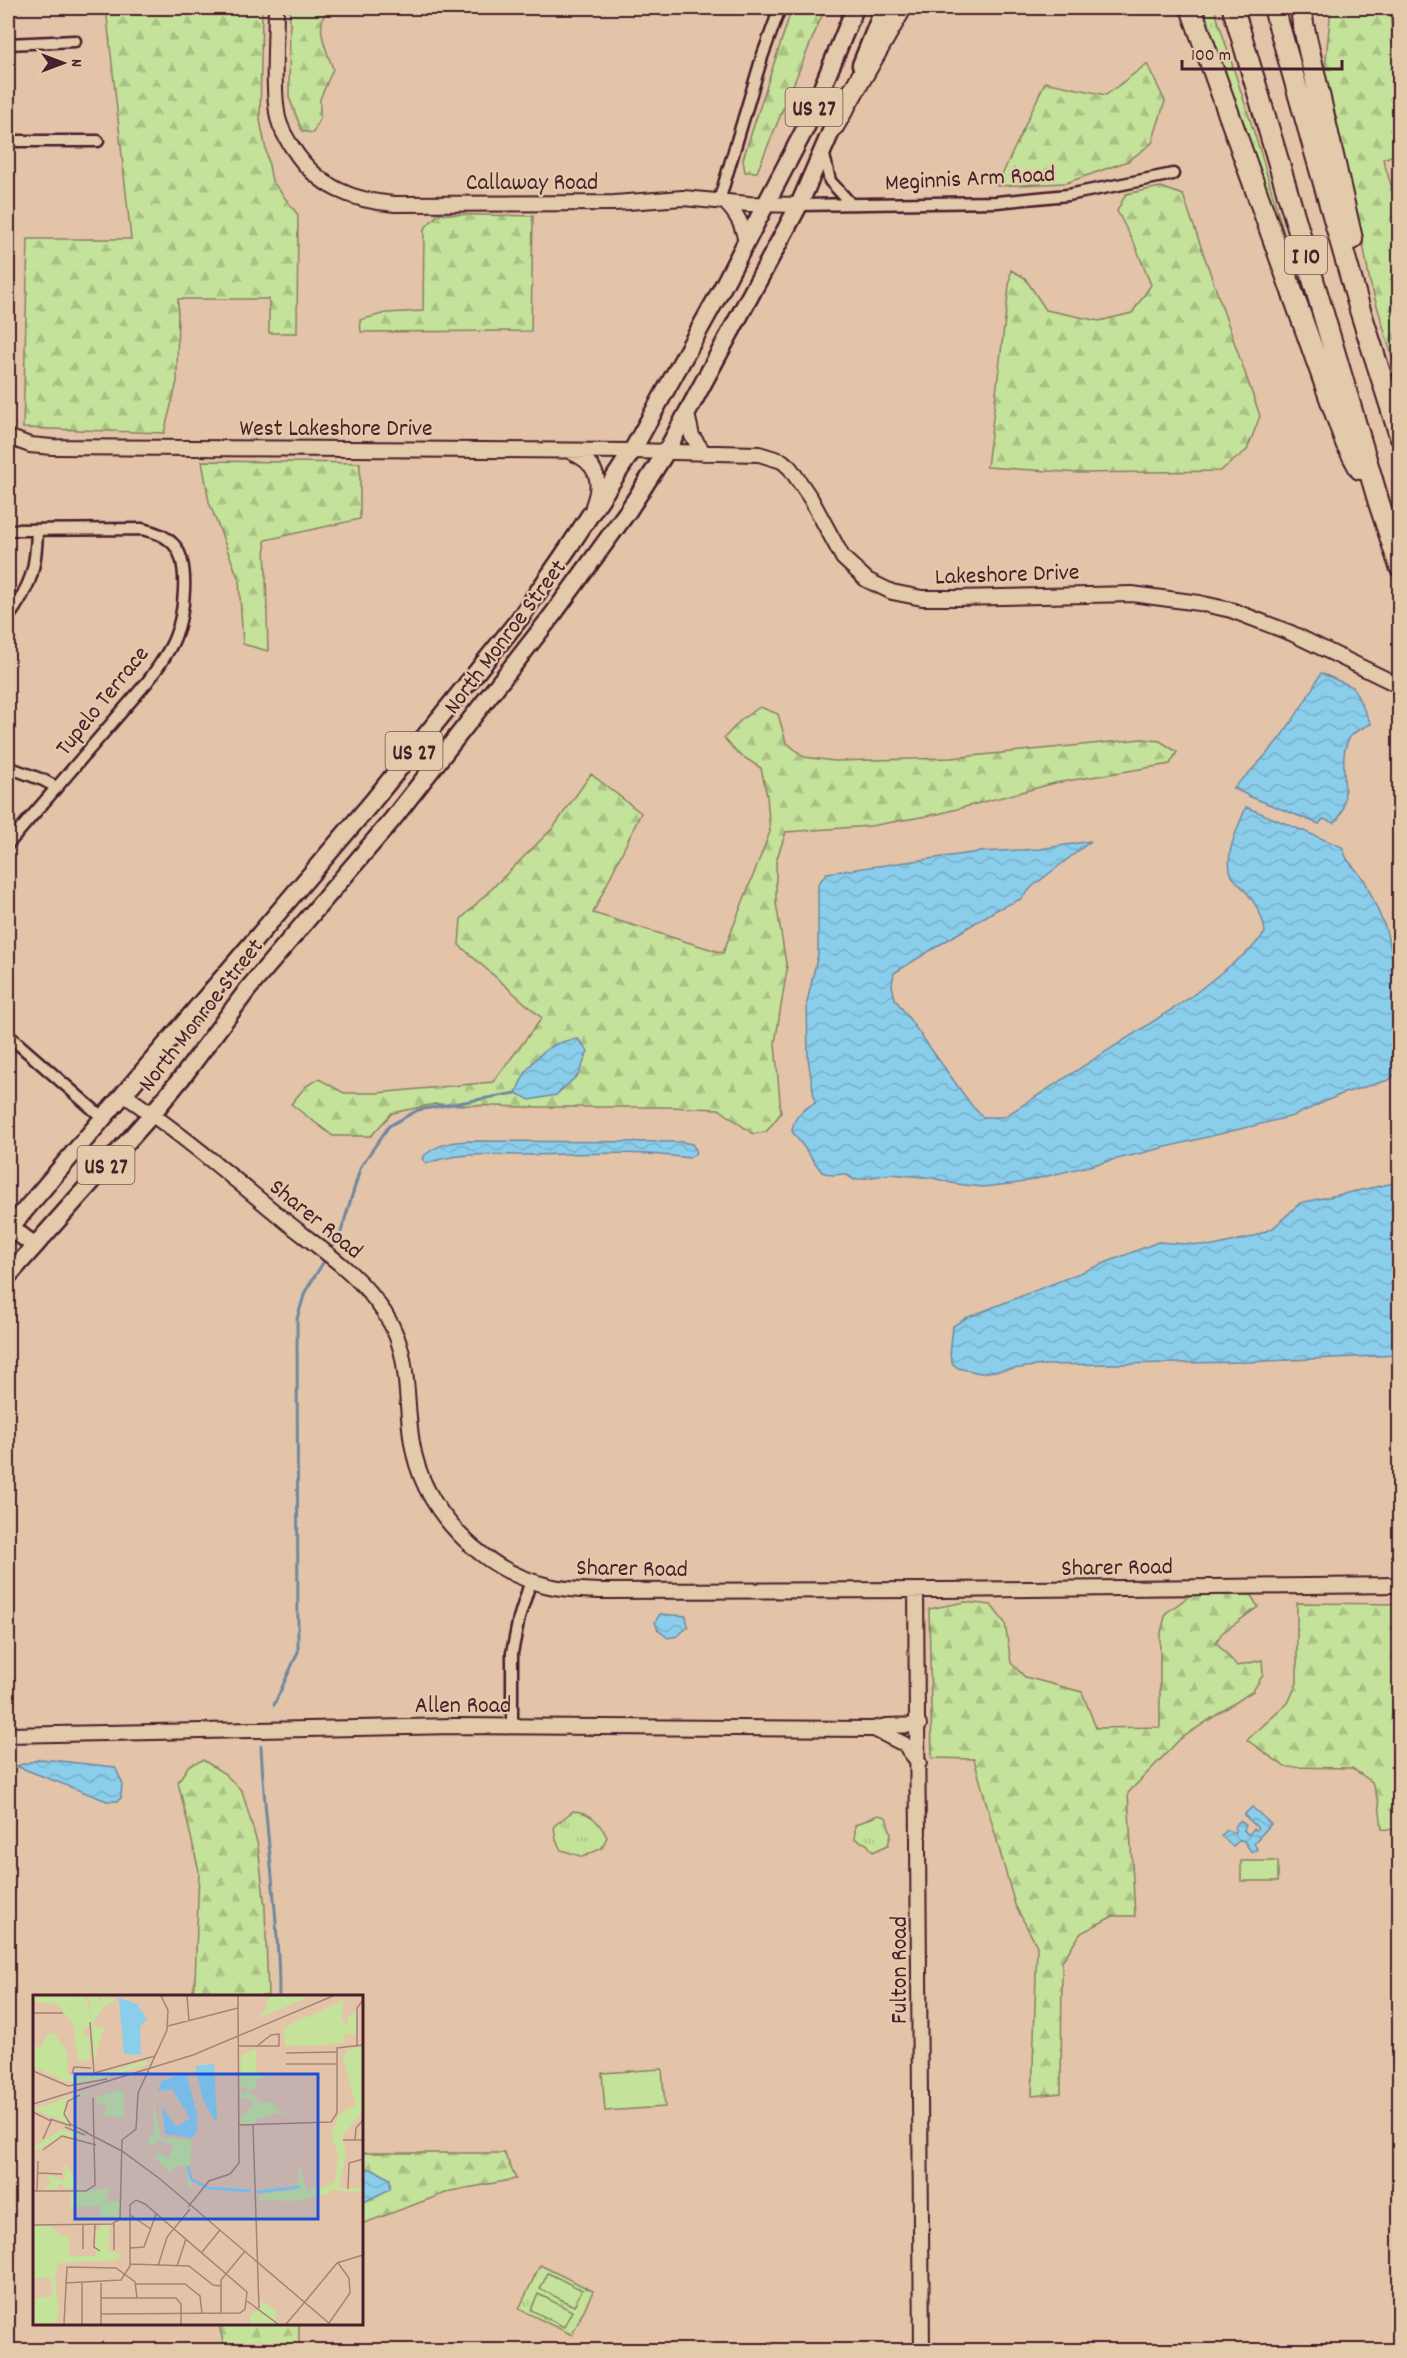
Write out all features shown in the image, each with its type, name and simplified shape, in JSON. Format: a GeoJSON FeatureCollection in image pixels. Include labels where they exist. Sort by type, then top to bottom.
{"type":"FeatureCollection","features":[{"type":"Feature","properties":{"kind":"highway"},"geometry":{"type":"LineString","coordinates":[[834,124],[901,8]]}},
{"type":"Feature","properties":{"kind":"highway"},"geometry":{"type":"LineString","coordinates":[[1191,8],[1346,443],[1379,503]]}},
{"type":"Feature","properties":{"kind":"highway","name":"I 10"},"geometry":{"type":"LineString","coordinates":[[1233,8],[1379,503],[1400,567]]}},
{"type":"Feature","properties":{"kind":"highway","name":"I 10"},"geometry":{"type":"LineString","coordinates":[[1274,8],[1360,310],[1400,436]]}},
{"type":"Feature","properties":{"kind":"highway"},"geometry":{"type":"LineString","coordinates":[[1301,8],[1351,235],[1360,310]]}},
{"type":"Feature","properties":{"kind":"main road","name":"North Monroe Street"},"geometry":{"type":"LineString","coordinates":[[9,1229],[385,787],[519,618],[632,451],[746,243],[806,126],[855,8]]}},
{"type":"Feature","properties":{"kind":"main road","name":"North Monroe Street"},"geometry":{"type":"LineString","coordinates":[[8,1276],[152,1114],[248,989],[406,803],[536,636],[628,511],[666,452],[799,205],[884,8]]}},
{"type":"Feature","properties":{"kind":"main road"},"geometry":{"type":"LineString","coordinates":[[519,618],[536,636]]}},
{"type":"Feature","properties":{"kind":"main road"},"geometry":{"type":"LineString","coordinates":[[385,787],[406,803]]}},
{"type":"Feature","properties":{"kind":"main road"},"geometry":{"type":"LineString","coordinates":[[373,801],[392,820]]}},
{"type":"Feature","properties":{"kind":"main road"},"geometry":{"type":"LineString","coordinates":[[269,924],[286,945]]}},
{"type":"Feature","properties":{"kind":"main road"},"geometry":{"type":"LineString","coordinates":[[249,947],[269,966]]}},
{"type":"Feature","properties":{"kind":"main road"},"geometry":{"type":"LineString","coordinates":[[9,1229],[35,1246]]}},
{"type":"Feature","properties":{"kind":"street","name":"Callaway Road"},"geometry":{"type":"LineString","coordinates":[[276,8],[278,116],[285,137],[307,167],[331,188],[346,195],[376,202],[556,204],[637,202],[683,198],[766,204]]}},
{"type":"Feature","properties":{"kind":"street"},"geometry":{"type":"LineString","coordinates":[[746,243],[741,223],[735,212],[722,201],[760,65],[780,8]]}},
{"type":"Feature","properties":{"kind":"street"},"geometry":{"type":"LineString","coordinates":[[8,44],[75,41]]}},
{"type":"Feature","properties":{"kind":"street"},"geometry":{"type":"LineString","coordinates":[[8,141],[98,141]]}},
{"type":"Feature","properties":{"kind":"street"},"geometry":{"type":"LineString","coordinates":[[823,150],[830,182],[851,204]]}},
{"type":"Feature","properties":{"kind":"street","name":"Meginnis Arm Road"},"geometry":{"type":"LineString","coordinates":[[766,204],[1009,201],[1068,195],[1173,174]]}},
{"type":"Feature","properties":{"kind":"street"},"geometry":{"type":"LineString","coordinates":[[687,414],[692,436],[704,453]]}},
{"type":"Feature","properties":{"kind":"street","name":"West Lakeshore Drive"},"geometry":{"type":"LineString","coordinates":[[8,437],[30,445],[52,447],[666,452]]}},
{"type":"Feature","properties":{"kind":"street"},"geometry":{"type":"LineString","coordinates":[[569,451],[588,461],[596,473],[597,491],[589,515]]}},
{"type":"Feature","properties":{"kind":"street","name":"Lakeshore Drive"},"geometry":{"type":"LineString","coordinates":[[666,452],[759,454],[782,461],[798,477],[843,558],[867,580],[892,592],[922,598],[1132,594],[1199,603],[1231,610],[1290,633],[1400,686]]}},
{"type":"Feature","properties":{"kind":"street"},"geometry":{"type":"LineString","coordinates":[[8,530],[37,530],[36,559],[31,578],[25,593],[8,618]]}},
{"type":"Feature","properties":{"kind":"street","name":"Tupelo Terrace"},"geometry":{"type":"LineString","coordinates":[[8,844],[148,681],[163,659],[178,628],[182,606],[182,563],[179,551],[166,537],[142,530],[37,530]]}},
{"type":"Feature","properties":{"kind":"street"},"geometry":{"type":"LineString","coordinates":[[8,767],[56,787]]}},
{"type":"Feature","properties":{"kind":"street"},"geometry":{"type":"LineString","coordinates":[[8,1035],[103,1118]]}},
{"type":"Feature","properties":{"kind":"street","name":"Sharer Road"},"geometry":{"type":"LineString","coordinates":[[123,1094],[152,1114],[309,1240],[349,1273],[375,1299],[386,1314],[402,1349],[407,1370],[412,1444],[425,1483],[435,1502],[468,1542],[504,1568],[531,1580],[570,1590],[599,1591],[1400,1585]]}},
{"type":"Feature","properties":{"kind":"street"},"geometry":{"type":"LineString","coordinates":[[512,1726],[512,1653],[519,1618],[531,1580]]}},
{"type":"Feature","properties":{"kind":"street","name":"Fulton Road"},"geometry":{"type":"LineString","coordinates":[[916,1590],[919,1725],[922,2350]]}},
{"type":"Feature","properties":{"kind":"street","name":"Allen Road"},"geometry":{"type":"LineString","coordinates":[[8,1735],[512,1726],[872,1729],[886,1726],[919,1725]]}},
{"type":"Feature","properties":{"kind":"street"},"geometry":{"type":"LineString","coordinates":[[872,1729],[904,1744],[919,1763]]}},
{"type":"Feature","properties":{"kind":"green space"},"geometry":{"type":"Polygon","coordinates":[[[106,8],[262,8],[260,120],[272,181],[298,215],[297,333],[269,333],[269,299],[178,299],[177,382],[164,433],[23,428],[28,239],[131,239],[106,8]]]}},
{"type":"Feature","properties":{"kind":"green space"},"geometry":{"type":"Polygon","coordinates":[[[290,8],[328,8],[324,15],[322,30],[333,69],[320,99],[320,118],[313,133],[302,131],[289,97],[290,8]]]}},
{"type":"Feature","properties":{"kind":"green space"},"geometry":{"type":"Polygon","coordinates":[[[792,8],[825,8],[757,172],[745,172],[743,159],[792,8]]]}},
{"type":"Feature","properties":{"kind":"green space"},"geometry":{"type":"Polygon","coordinates":[[[1196,8],[1214,8],[1261,154],[1303,300],[1196,8]]]}},
{"type":"Feature","properties":{"kind":"green space"},"geometry":{"type":"Polygon","coordinates":[[[1331,8],[1390,8],[1399,116],[1399,153],[1383,159],[1399,211],[1399,380],[1370,282],[1362,238],[1324,80],[1331,8]]]}},
{"type":"Feature","properties":{"kind":"green space"},"geometry":{"type":"Polygon","coordinates":[[[1147,64],[1165,101],[1152,143],[1128,161],[1066,183],[997,186],[1045,82],[1106,95],[1147,64]]]}},
{"type":"Feature","properties":{"kind":"green space"},"geometry":{"type":"Polygon","coordinates":[[[1161,187],[1183,195],[1260,416],[1247,450],[1220,471],[1080,473],[987,467],[1011,270],[1025,278],[1046,310],[1099,321],[1132,313],[1151,285],[1135,245],[1117,211],[1126,194],[1161,187]]]}},
{"type":"Feature","properties":{"kind":"green space"},"geometry":{"type":"Polygon","coordinates":[[[438,214],[533,216],[531,331],[361,332],[360,320],[386,313],[423,311],[424,229],[438,214]]]}},
{"type":"Feature","properties":{"kind":"green space"},"geometry":{"type":"Polygon","coordinates":[[[202,461],[360,463],[360,519],[265,540],[268,651],[243,644],[239,580],[209,502],[202,461]]]}},
{"type":"Feature","properties":{"kind":"green space"},"geometry":{"type":"Polygon","coordinates":[[[760,707],[778,714],[786,742],[804,757],[834,761],[951,758],[1142,739],[1160,741],[1177,752],[1170,764],[1055,783],[938,814],[870,826],[786,832],[776,861],[776,903],[787,969],[775,1043],[781,1113],[766,1132],[753,1134],[719,1109],[435,1104],[392,1113],[371,1136],[333,1136],[291,1104],[306,1086],[319,1079],[344,1093],[377,1093],[493,1082],[542,1018],[459,945],[461,919],[553,828],[591,774],[641,813],[593,913],[723,953],[770,832],[767,796],[761,768],[737,753],[724,738],[742,719],[760,707]]]}},
{"type":"Feature","properties":{"kind":"green space"},"geometry":{"type":"Polygon","coordinates":[[[1191,1595],[1251,1595],[1258,1607],[1222,1633],[1216,1642],[1237,1666],[1262,1660],[1263,1675],[1253,1691],[1180,1739],[1128,1793],[1135,1916],[1113,1916],[1081,1933],[1062,1961],[1061,2093],[1032,2096],[1037,1946],[1015,1905],[974,1759],[932,1758],[929,1609],[965,1602],[991,1605],[1005,1623],[1011,1663],[1025,1677],[1082,1692],[1096,1728],[1160,1727],[1160,1636],[1166,1613],[1191,1595]]]}},
{"type":"Feature","properties":{"kind":"green space"},"geometry":{"type":"Polygon","coordinates":[[[1297,1603],[1399,1604],[1399,1830],[1382,1829],[1379,1803],[1372,1782],[1352,1768],[1285,1767],[1247,1740],[1288,1703],[1297,1683],[1297,1603]]]}},
{"type":"Feature","properties":{"kind":"green space"},"geometry":{"type":"Polygon","coordinates":[[[203,1760],[225,1774],[242,1791],[258,1846],[265,1907],[268,1995],[192,1995],[195,1981],[199,1871],[178,1782],[189,1765],[203,1760]]]}},
{"type":"Feature","properties":{"kind":"green space"},"geometry":{"type":"Polygon","coordinates":[[[573,1811],[585,1813],[594,1819],[607,1837],[602,1848],[583,1857],[561,1850],[556,1840],[554,1826],[573,1811]]]}},
{"type":"Feature","properties":{"kind":"green space"},"geometry":{"type":"Polygon","coordinates":[[[878,1815],[886,1817],[891,1834],[888,1845],[873,1852],[867,1844],[855,1839],[855,1825],[878,1815]]]}},
{"type":"Feature","properties":{"kind":"green space"},"geometry":{"type":"Polygon","coordinates":[[[1241,1861],[1278,1861],[1278,1881],[1241,1881],[1241,1861]]]}},
{"type":"Feature","properties":{"kind":"green space"},"geometry":{"type":"Polygon","coordinates":[[[662,2069],[665,2107],[605,2111],[602,2073],[662,2069]]]}},
{"type":"Feature","properties":{"kind":"green space"},"geometry":{"type":"Polygon","coordinates":[[[363,2153],[504,2153],[516,2179],[451,2191],[363,2224],[363,2153]]]}},
{"type":"Feature","properties":{"kind":"green space"},"geometry":{"type":"Polygon","coordinates":[[[540,2265],[593,2291],[572,2335],[519,2309],[540,2265]]]}},
{"type":"Feature","properties":{"kind":"green space"},"geometry":{"type":"Polygon","coordinates":[[[548,2273],[582,2290],[574,2306],[540,2289],[548,2273]]]}},
{"type":"Feature","properties":{"kind":"green space"},"geometry":{"type":"Polygon","coordinates":[[[538,2294],[572,2311],[564,2327],[531,2310],[538,2294]]]}},
{"type":"Feature","properties":{"kind":"green space"},"geometry":{"type":"Polygon","coordinates":[[[219,2325],[299,2325],[299,2350],[225,2350],[219,2325]]]}},
{"type":"Feature","properties":{"kind":"water"},"geometry":{"type":"Polygon","coordinates":[[[1321,673],[1353,687],[1371,724],[1353,734],[1346,745],[1345,792],[1341,814],[1334,823],[1323,819],[1319,824],[1233,788],[1260,762],[1283,734],[1321,673]]]}},
{"type":"Feature","properties":{"kind":"water"},"geometry":{"type":"Polygon","coordinates":[[[1246,807],[1342,847],[1347,859],[1365,881],[1385,927],[1399,979],[1399,1070],[1389,1080],[1344,1093],[1293,1116],[1019,1183],[983,1187],[956,1184],[933,1178],[891,1174],[854,1180],[845,1174],[832,1175],[822,1172],[792,1131],[799,1114],[815,1103],[808,1058],[807,1002],[818,954],[818,884],[827,873],[979,852],[1040,849],[1091,841],[1033,886],[1021,899],[996,910],[894,973],[892,985],[895,999],[972,1106],[983,1117],[1004,1117],[1188,999],[1251,949],[1265,933],[1258,909],[1233,878],[1229,866],[1233,840],[1246,807]]]}},
{"type":"Feature","properties":{"kind":"water"},"geometry":{"type":"Polygon","coordinates":[[[578,1039],[588,1051],[579,1074],[556,1095],[530,1100],[516,1093],[532,1063],[547,1049],[556,1044],[578,1039]]]}},
{"type":"Feature","properties":{"kind":"water"},"geometry":{"type":"Polygon","coordinates":[[[470,1141],[682,1142],[692,1144],[696,1150],[695,1154],[689,1158],[629,1153],[476,1155],[450,1157],[426,1164],[422,1158],[432,1150],[444,1145],[470,1141]]]}},
{"type":"Feature","properties":{"kind":"water"},"geometry":{"type":"Polygon","coordinates":[[[1399,1182],[1399,1355],[1247,1362],[1043,1365],[980,1373],[958,1368],[953,1364],[950,1355],[953,1326],[966,1318],[1158,1242],[1214,1246],[1252,1237],[1273,1228],[1300,1203],[1399,1182]]]}},
{"type":"Feature","properties":{"kind":"water"},"geometry":{"type":"Polygon","coordinates":[[[660,1614],[686,1616],[688,1627],[677,1636],[668,1638],[658,1630],[655,1622],[660,1614]]]}},
{"type":"Feature","properties":{"kind":"water"},"geometry":{"type":"Polygon","coordinates":[[[41,1759],[115,1767],[122,1782],[121,1798],[117,1801],[107,1801],[16,1766],[41,1759]]]}},
{"type":"Feature","properties":{"kind":"water"},"geometry":{"type":"Polygon","coordinates":[[[1252,1807],[1271,1824],[1254,1843],[1257,1849],[1252,1853],[1244,1841],[1240,1840],[1233,1846],[1221,1836],[1227,1830],[1235,1833],[1235,1825],[1240,1821],[1246,1825],[1244,1830],[1248,1835],[1254,1829],[1256,1830],[1258,1828],[1244,1815],[1252,1807]]]}},
{"type":"Feature","properties":{"kind":"water"},"geometry":{"type":"Polygon","coordinates":[[[363,2168],[375,2170],[390,2179],[390,2189],[363,2202],[363,2168]]]}},
{"type":"Feature","properties":{"kind":"waterway"},"geometry":{"type":"LineString","coordinates":[[331,1249],[341,1232],[361,1166],[389,1126],[418,1110],[516,1093]]}},
{"type":"Feature","properties":{"kind":"waterway"},"geometry":{"type":"LineString","coordinates":[[274,1705],[298,1652],[297,1319],[305,1292],[326,1258]]}},
{"type":"Feature","properties":{"kind":"waterway"},"geometry":{"type":"LineString","coordinates":[[261,1746],[277,1933],[279,1995]]}}]}
